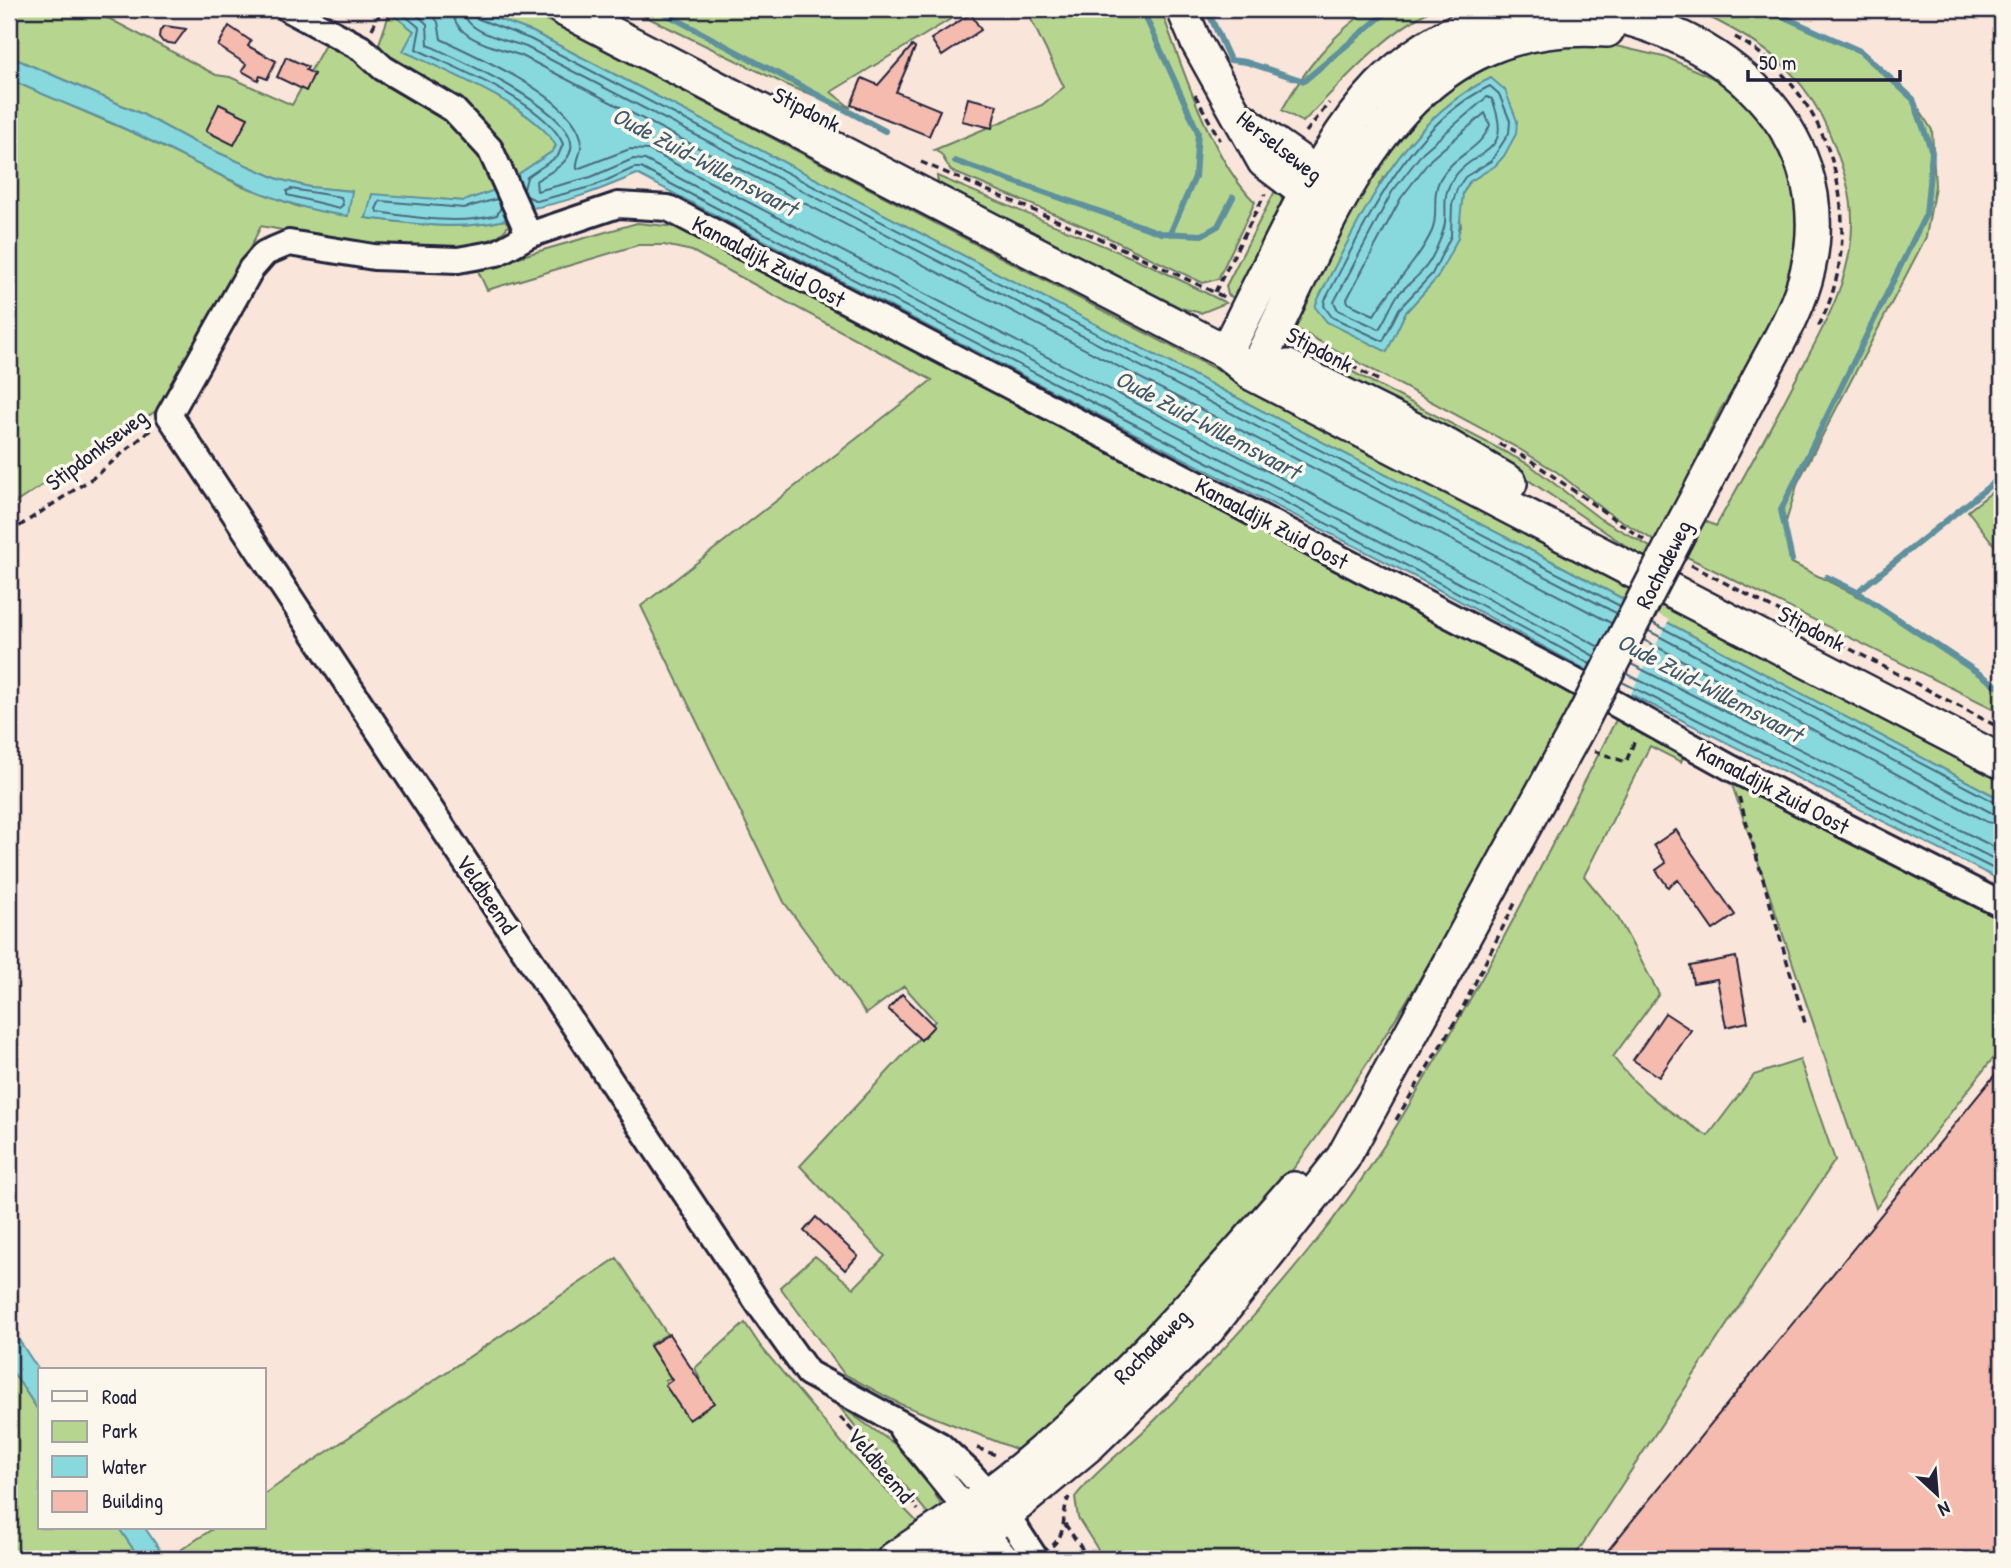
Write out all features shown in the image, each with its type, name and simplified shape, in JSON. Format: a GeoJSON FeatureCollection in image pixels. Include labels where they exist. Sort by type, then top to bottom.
{"type":"FeatureCollection","features":[{"type":"Feature","properties":{"kind":"main road","name":"Stipdonk"},"geometry":{"type":"LineString","coordinates":[[564,9],[1226,352],[1264,352],[1585,545],[2002,762]]}},
{"type":"Feature","properties":{"kind":"main road"},"geometry":{"type":"LineString","coordinates":[[1226,352],[1311,183],[1356,110],[1393,70],[1412,55],[1471,24],[1532,9]]}},
{"type":"Feature","properties":{"kind":"main road","name":"Rochadeweg"},"geometry":{"type":"LineString","coordinates":[[894,1559],[943,1546],[988,1512],[1091,1443],[1208,1329],[1343,1158],[1374,1097],[1587,736],[1682,526],[1793,315],[1808,269],[1813,222],[1796,146],[1777,114],[1750,82],[1689,43],[1644,22],[1573,9]]}},
{"type":"Feature","properties":{"kind":"main road","name":"Rochadeweg"},"geometry":{"type":"LineString","coordinates":[[1264,352],[1340,198],[1370,148],[1398,111],[1437,77],[1482,50],[1526,36],[1570,29],[1616,31],[1689,43]]}},
{"type":"Feature","properties":{"kind":"street"},"geometry":{"type":"LineString","coordinates":[[288,9],[361,48],[383,68],[454,110],[490,149],[529,235]]}},
{"type":"Feature","properties":{"kind":"street","name":"Herselseweg"},"geometry":{"type":"LineString","coordinates":[[1182,9],[1231,107],[1274,143],[1311,183],[1340,198]]}},
{"type":"Feature","properties":{"kind":"street","name":"Kanaaldijk Zuid Oost"},"geometry":{"type":"LineString","coordinates":[[169,415],[251,268],[265,253],[289,243],[374,257],[458,260],[497,253],[529,235],[618,205],[668,208],[1550,668],[1731,768],[2002,905]]}},
{"type":"Feature","properties":{"kind":"street","name":"Veldbeemd"},"geometry":{"type":"LineString","coordinates":[[169,415],[758,1303],[808,1373],[940,1445],[988,1512],[1036,1559]]}},
{"type":"Feature","properties":{"kind":"street","name":"Veldbeemd"},"geometry":{"type":"LineString","coordinates":[[988,1512],[1007,1559]]}},
{"type":"Feature","properties":{"kind":"path"},"geometry":{"type":"LineString","coordinates":[[917,160],[1215,292],[1246,310]]}},
{"type":"Feature","properties":{"kind":"path"},"geometry":{"type":"LineString","coordinates":[[1215,292],[1263,198]]}},
{"type":"Feature","properties":{"kind":"path","name":"Stipdonk"},"geometry":{"type":"LineString","coordinates":[[1264,352],[1382,382]]}},
{"type":"Feature","properties":{"kind":"path","name":"Stipdonkseweg"},"geometry":{"type":"LineString","coordinates":[[9,533],[94,477],[169,415]]}},
{"type":"Feature","properties":{"kind":"path"},"geometry":{"type":"LineString","coordinates":[[1490,439],[1530,460],[1610,519],[1650,543]]}},
{"type":"Feature","properties":{"kind":"path","name":"Stipdonk"},"geometry":{"type":"LineString","coordinates":[[1686,562],[2002,729]]}},
{"type":"Feature","properties":{"kind":"path"},"geometry":{"type":"LineString","coordinates":[[1587,736],[1626,762]]}},
{"type":"Feature","properties":{"kind":"path"},"geometry":{"type":"LineString","coordinates":[[1731,768],[1805,1023]]}},
{"type":"Feature","properties":{"kind":"path","name":"Veldbeemd"},"geometry":{"type":"LineString","coordinates":[[838,1415],[894,1476],[943,1546]]}},
{"type":"Feature","properties":{"kind":"path"},"geometry":{"type":"LineString","coordinates":[[1062,1512],[1065,1524],[1089,1559]]}},
{"type":"Feature","properties":{"kind":"path"},"geometry":{"type":"LineString","coordinates":[[1036,1559],[1060,1539],[1065,1524]]}},
{"type":"Feature","properties":{"kind":"green space"},"geometry":{"type":"Polygon","coordinates":[[[9,9],[91,9],[216,75],[230,77],[292,105],[327,41],[430,107],[476,144],[499,193],[495,190],[464,201],[403,197],[366,218],[453,226],[505,220],[509,225],[492,239],[464,246],[430,248],[353,242],[261,226],[174,399],[9,507],[9,79],[136,134],[240,185],[299,207],[352,191],[309,187],[278,179],[192,141],[142,114],[9,56],[9,9]]]}},
{"type":"Feature","properties":{"kind":"green space"},"geometry":{"type":"Polygon","coordinates":[[[471,9],[525,9],[2002,780],[2002,800],[1561,566],[533,32],[471,9]]]}},
{"type":"Feature","properties":{"kind":"green space"},"geometry":{"type":"Polygon","coordinates":[[[630,9],[967,9],[831,92],[851,108],[793,88],[630,9]]]}},
{"type":"Feature","properties":{"kind":"green space"},"geometry":{"type":"Polygon","coordinates":[[[1026,9],[1161,9],[1188,84],[1212,138],[1239,184],[1255,202],[1218,279],[1203,283],[1088,228],[951,171],[941,154],[934,150],[1042,105],[1064,87],[1026,9]]]}},
{"type":"Feature","properties":{"kind":"green space"},"geometry":{"type":"Polygon","coordinates":[[[1371,9],[1433,9],[1380,46],[1303,122],[1282,110],[1320,54],[1344,29],[1371,9]]]}},
{"type":"Feature","properties":{"kind":"green space"},"geometry":{"type":"Polygon","coordinates":[[[1692,9],[1768,9],[1865,53],[1908,92],[1932,130],[1935,186],[1926,237],[1798,482],[1786,522],[1790,562],[1892,613],[2002,687],[2002,713],[1655,541],[1607,512],[1557,472],[1516,447],[1291,326],[1339,214],[1434,92],[1513,50],[1603,43],[1668,58],[1733,87],[1776,143],[1794,188],[1796,235],[1783,302],[1769,335],[1720,410],[1674,507],[1716,526],[1834,304],[1851,244],[1852,214],[1849,193],[1833,142],[1809,95],[1778,60],[1759,45],[1692,9]],[[1471,88],[1411,142],[1379,184],[1386,352],[1405,313],[1437,278],[1461,227],[1459,206],[1463,193],[1469,182],[1480,175],[1471,88]]]}},
{"type":"Feature","properties":{"kind":"green space"},"geometry":{"type":"Polygon","coordinates":[[[390,12],[414,31],[404,51],[487,91],[529,117],[556,145],[553,151],[517,175],[498,141],[475,113],[454,96],[403,68],[386,53],[379,44],[390,12]]]}},
{"type":"Feature","properties":{"kind":"green space"},"geometry":{"type":"Polygon","coordinates":[[[937,176],[1152,266],[1226,303],[1201,313],[1181,308],[938,183],[937,176]]]}},
{"type":"Feature","properties":{"kind":"green space"},"geometry":{"type":"Polygon","coordinates":[[[1277,187],[1282,199],[1281,215],[1236,299],[1228,295],[1226,286],[1277,187]]]}},
{"type":"Feature","properties":{"kind":"green space"},"geometry":{"type":"Polygon","coordinates":[[[637,223],[687,228],[1581,686],[1432,958],[1350,1090],[1305,1154],[1257,1215],[1202,1277],[1143,1337],[1021,1451],[900,1404],[844,1374],[780,1287],[815,1256],[854,1288],[885,1256],[800,1166],[935,1021],[904,986],[866,1014],[784,902],[641,606],[932,380],[692,251],[664,245],[638,245],[487,290],[477,269],[637,223]]]}},
{"type":"Feature","properties":{"kind":"green space"},"geometry":{"type":"Polygon","coordinates":[[[1294,341],[1530,465],[1599,518],[1650,547],[1644,558],[1491,455],[1313,363],[1300,352],[1294,341]]]}},
{"type":"Feature","properties":{"kind":"green space"},"geometry":{"type":"Polygon","coordinates":[[[2002,484],[2002,555],[1968,511],[2002,484]]]}},
{"type":"Feature","properties":{"kind":"green space"},"geometry":{"type":"Polygon","coordinates":[[[1622,708],[1689,744],[1681,762],[1650,746],[1584,876],[1617,916],[1659,994],[1613,1057],[1635,1082],[1657,1101],[1708,1136],[1754,1075],[1800,1060],[1835,1160],[1573,1559],[1104,1559],[1078,1518],[1075,1497],[1197,1378],[1295,1267],[1351,1195],[1401,1119],[1470,999],[1622,708]]]}},
{"type":"Feature","properties":{"kind":"green space"},"geometry":{"type":"Polygon","coordinates":[[[1728,773],[2002,919],[2002,1057],[1997,1053],[1876,1208],[1728,773]]]}},
{"type":"Feature","properties":{"kind":"green space"},"geometry":{"type":"Polygon","coordinates":[[[617,1258],[667,1334],[650,1344],[674,1377],[665,1380],[686,1414],[709,1400],[695,1368],[745,1323],[761,1347],[854,1457],[921,1526],[882,1559],[167,1559],[211,1530],[266,1530],[266,1493],[617,1258]]]}},
{"type":"Feature","properties":{"kind":"green space"},"geometry":{"type":"Polygon","coordinates":[[[9,1366],[38,1410],[38,1530],[120,1530],[140,1559],[9,1559],[9,1366]]]}},
{"type":"Feature","properties":{"kind":"green space"},"geometry":{"type":"Polygon","coordinates":[[[837,1404],[916,1459],[943,1509],[934,1521],[837,1404]]]}},
{"type":"Feature","properties":{"kind":"water","name":"Oude Zuid-Willemsvaart"},"geometry":{"type":"Polygon","coordinates":[[[391,9],[471,9],[533,32],[1561,566],[2002,800],[2002,881],[1638,698],[1423,581],[637,174],[574,198],[507,211],[505,220],[488,223],[436,225],[366,218],[372,194],[464,201],[495,190],[500,193],[520,184],[517,175],[553,151],[556,146],[546,132],[510,104],[403,51],[414,31],[390,12],[391,9]]]}},
{"type":"Feature","properties":{"kind":"water"},"geometry":{"type":"Polygon","coordinates":[[[9,56],[142,114],[192,141],[278,179],[309,187],[352,191],[348,216],[292,204],[265,195],[9,79],[9,56]]]}},
{"type":"Feature","properties":{"kind":"water"},"geometry":{"type":"Polygon","coordinates":[[[1491,78],[1505,90],[1517,121],[1516,134],[1495,166],[1469,182],[1463,193],[1458,238],[1437,278],[1405,313],[1387,352],[1327,322],[1315,307],[1319,297],[1388,172],[1433,118],[1460,96],[1491,78]]]}},
{"type":"Feature","properties":{"kind":"water"},"geometry":{"type":"Polygon","coordinates":[[[9,1325],[38,1369],[38,1410],[9,1366],[9,1325]]]}},
{"type":"Feature","properties":{"kind":"water"},"geometry":{"type":"Polygon","coordinates":[[[120,1530],[146,1530],[166,1559],[140,1559],[120,1530]]]}},
{"type":"Feature","properties":{"kind":"pier"},"geometry":{"type":"Polygon","coordinates":[[[1626,597],[1669,620],[1629,697],[1586,674],[1626,597]]]}},
{"type":"Feature","properties":{"kind":"building"},"geometry":{"type":"Polygon","coordinates":[[[971,14],[981,30],[942,56],[931,39],[971,14]]]}},
{"type":"Feature","properties":{"kind":"building"},"geometry":{"type":"Polygon","coordinates":[[[165,26],[186,29],[175,44],[163,42],[159,37],[160,30],[165,26]]]}},
{"type":"Feature","properties":{"kind":"building"},"geometry":{"type":"Polygon","coordinates":[[[229,26],[251,41],[248,46],[276,61],[267,79],[260,76],[258,80],[242,71],[246,64],[218,46],[229,26]]]}},
{"type":"Feature","properties":{"kind":"building"},"geometry":{"type":"Polygon","coordinates":[[[912,46],[915,48],[896,92],[940,110],[929,136],[851,105],[862,78],[878,85],[912,46]]]}},
{"type":"Feature","properties":{"kind":"building"},"geometry":{"type":"Polygon","coordinates":[[[286,57],[308,67],[306,70],[314,74],[306,91],[277,77],[286,57]]]}},
{"type":"Feature","properties":{"kind":"building"},"geometry":{"type":"Polygon","coordinates":[[[968,98],[997,105],[992,128],[962,121],[968,98]]]}},
{"type":"Feature","properties":{"kind":"building"},"geometry":{"type":"Polygon","coordinates":[[[219,104],[248,118],[234,145],[206,131],[219,104]]]}},
{"type":"Feature","properties":{"kind":"building"},"geometry":{"type":"Polygon","coordinates":[[[1676,830],[1735,915],[1713,930],[1678,880],[1668,887],[1656,870],[1666,863],[1654,845],[1676,830]]]}},
{"type":"Feature","properties":{"kind":"building"},"geometry":{"type":"Polygon","coordinates":[[[1736,957],[1748,1022],[1726,1027],[1717,979],[1693,983],[1690,966],[1736,957]]]}},
{"type":"Feature","properties":{"kind":"building"},"geometry":{"type":"Polygon","coordinates":[[[902,994],[934,1026],[921,1040],[888,1009],[902,994]]]}},
{"type":"Feature","properties":{"kind":"building"},"geometry":{"type":"Polygon","coordinates":[[[1665,1013],[1691,1030],[1659,1077],[1633,1060],[1665,1013]]]}},
{"type":"Feature","properties":{"kind":"building"},"geometry":{"type":"Polygon","coordinates":[[[2002,1066],[2002,1559],[1601,1559],[2002,1066]]]}},
{"type":"Feature","properties":{"kind":"building"},"geometry":{"type":"Polygon","coordinates":[[[816,1217],[858,1256],[845,1270],[804,1231],[816,1217]]]}},
{"type":"Feature","properties":{"kind":"building"},"geometry":{"type":"Polygon","coordinates":[[[669,1334],[714,1403],[689,1420],[665,1385],[672,1380],[650,1346],[669,1334]]]}},
{"type":"Feature","properties":{"kind":"waterway"},"geometry":{"type":"LineString","coordinates":[[657,9],[885,131]]}},
{"type":"Feature","properties":{"kind":"waterway"},"geometry":{"type":"LineString","coordinates":[[1142,9],[1198,132],[1195,177],[1170,234]]}},
{"type":"Feature","properties":{"kind":"waterway"},"geometry":{"type":"LineString","coordinates":[[1207,9],[1230,60],[1246,62],[1304,81],[1390,9]]}},
{"type":"Feature","properties":{"kind":"waterway"},"geometry":{"type":"LineString","coordinates":[[1766,9],[1860,51],[1913,99],[1932,152],[1926,214],[1781,510],[1792,560]]}},
{"type":"Feature","properties":{"kind":"waterway"},"geometry":{"type":"LineString","coordinates":[[955,161],[1161,233],[1202,235],[1218,226],[1233,197]]}},
{"type":"Feature","properties":{"kind":"waterway"},"geometry":{"type":"LineString","coordinates":[[2002,476],[1857,592],[2002,689]]}},
{"type":"Feature","properties":{"kind":"waterway"},"geometry":{"type":"LineString","coordinates":[[1827,577],[1857,592]]}}]}
